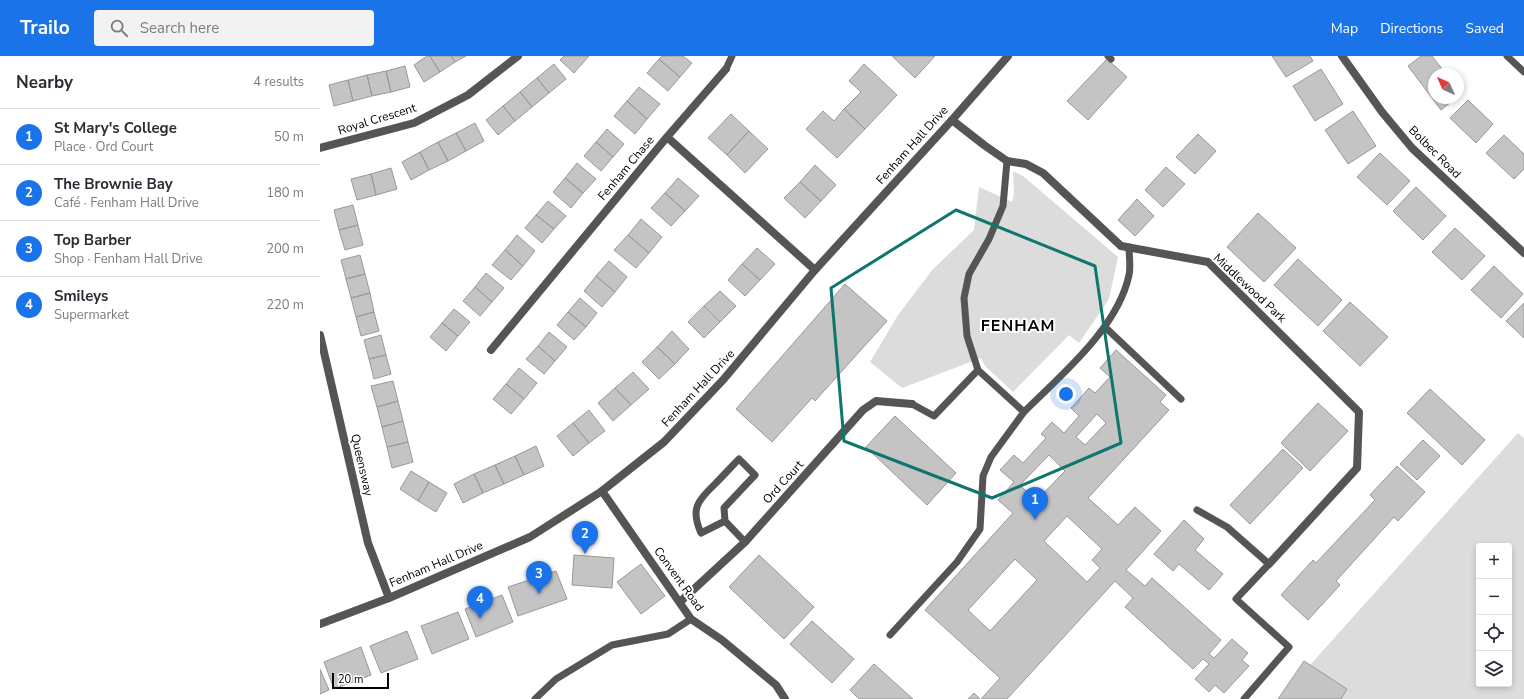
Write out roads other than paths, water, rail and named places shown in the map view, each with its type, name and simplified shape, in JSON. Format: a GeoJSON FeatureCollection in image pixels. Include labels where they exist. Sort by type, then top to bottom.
{"type":"FeatureCollection","features":[{"type":"Feature","properties":{"kind":"street","name":"Royal Crescent"},"geometry":{"type":"LineString","coordinates":[[320,148],[414,123],[468,95],[518,56]]}},
{"type":"Feature","properties":{"kind":"street","name":"Fenham Hall Drive"},"geometry":{"type":"LineString","coordinates":[[320,624],[389,598],[530,537],[602,491],[664,442],[718,386],[815,270],[952,120],[1008,56]]}},
{"type":"Feature","properties":{"kind":"street","name":"Bolbec Road"},"geometry":{"type":"LineString","coordinates":[[1342,56],[1382,112],[1412,148],[1524,253]]}},
{"type":"Feature","properties":{"kind":"street"},"geometry":{"type":"LineString","coordinates":[[667,137],[726,69]]}},
{"type":"Feature","properties":{"kind":"street","name":"Middlewood Park"},"geometry":{"type":"LineString","coordinates":[[952,120],[1007,161],[1026,164],[1043,173],[1121,246],[1208,262],[1359,412],[1357,468],[1269,564]]}},
{"type":"Feature","properties":{"kind":"street","name":"Fenham Chase"},"geometry":{"type":"LineString","coordinates":[[491,350],[667,137],[815,270]]}},
{"type":"Feature","properties":{"kind":"street","name":"Queensway"},"geometry":{"type":"LineString","coordinates":[[320,335],[324,368],[368,543],[389,598]]}},
{"type":"Feature","properties":{"kind":"street","name":"Ord Court"},"geometry":{"type":"LineString","coordinates":[[680,602],[745,542],[863,410],[876,401],[912,404]]}},
{"type":"Feature","properties":{"kind":"street","name":"Convent Road"},"geometry":{"type":"LineString","coordinates":[[602,491],[680,602],[690,619],[722,640],[776,685],[785,699]]}},
{"type":"Feature","properties":{"kind":"lane"},"geometry":{"type":"LineString","coordinates":[[726,69],[732,56]]}},
{"type":"Feature","properties":{"kind":"lane"},"geometry":{"type":"LineString","coordinates":[[1507,56],[1524,72]]}},
{"type":"Feature","properties":{"kind":"lane"},"geometry":{"type":"LineString","coordinates":[[1007,161],[1003,206],[989,239],[969,274],[964,298],[967,336],[978,370],[1024,412]]}},
{"type":"Feature","properties":{"kind":"lane"},"geometry":{"type":"LineString","coordinates":[[890,635],[956,562],[980,529],[983,476],[991,457],[1004,442],[1024,412],[1092,344],[1105,327],[1123,297],[1130,274],[1129,247]]}},
{"type":"Feature","properties":{"kind":"lane"},"geometry":{"type":"LineString","coordinates":[[1105,327],[1181,399]]}},
{"type":"Feature","properties":{"kind":"lane"},"geometry":{"type":"LineString","coordinates":[[912,404],[934,416],[978,370]]}},
{"type":"Feature","properties":{"kind":"lane"},"geometry":{"type":"LineString","coordinates":[[724,521],[701,533],[696,522],[696,510],[701,498],[739,459],[755,475],[724,508],[724,521],[745,542]]}},
{"type":"Feature","properties":{"kind":"lane"},"geometry":{"type":"LineString","coordinates":[[1197,510],[1227,527],[1269,564],[1236,598],[1289,647],[1244,699]]}},
{"type":"Feature","properties":{"kind":"lane"},"geometry":{"type":"LineString","coordinates":[[535,699],[556,679],[612,645],[668,634],[690,619]]}},
{"type":"Feature","properties":{"kind":"place","name":"St Mary's College"},"geometry":{"type":"Point","coordinates":[1035,520]}},
{"type":"Feature","properties":{"kind":"place","name":"The Brownie Bay"},"geometry":{"type":"Point","coordinates":[585,554]}},
{"type":"Feature","properties":{"kind":"place","name":"Top Barber"},"geometry":{"type":"Point","coordinates":[539,594]}},
{"type":"Feature","properties":{"kind":"place","name":"Smileys"},"geometry":{"type":"Point","coordinates":[480,619]}},
{"type":"Feature","properties":{"kind":"district","name":"FENHAM"},"geometry":{"type":"Point","coordinates":[1018,326]}}]}
